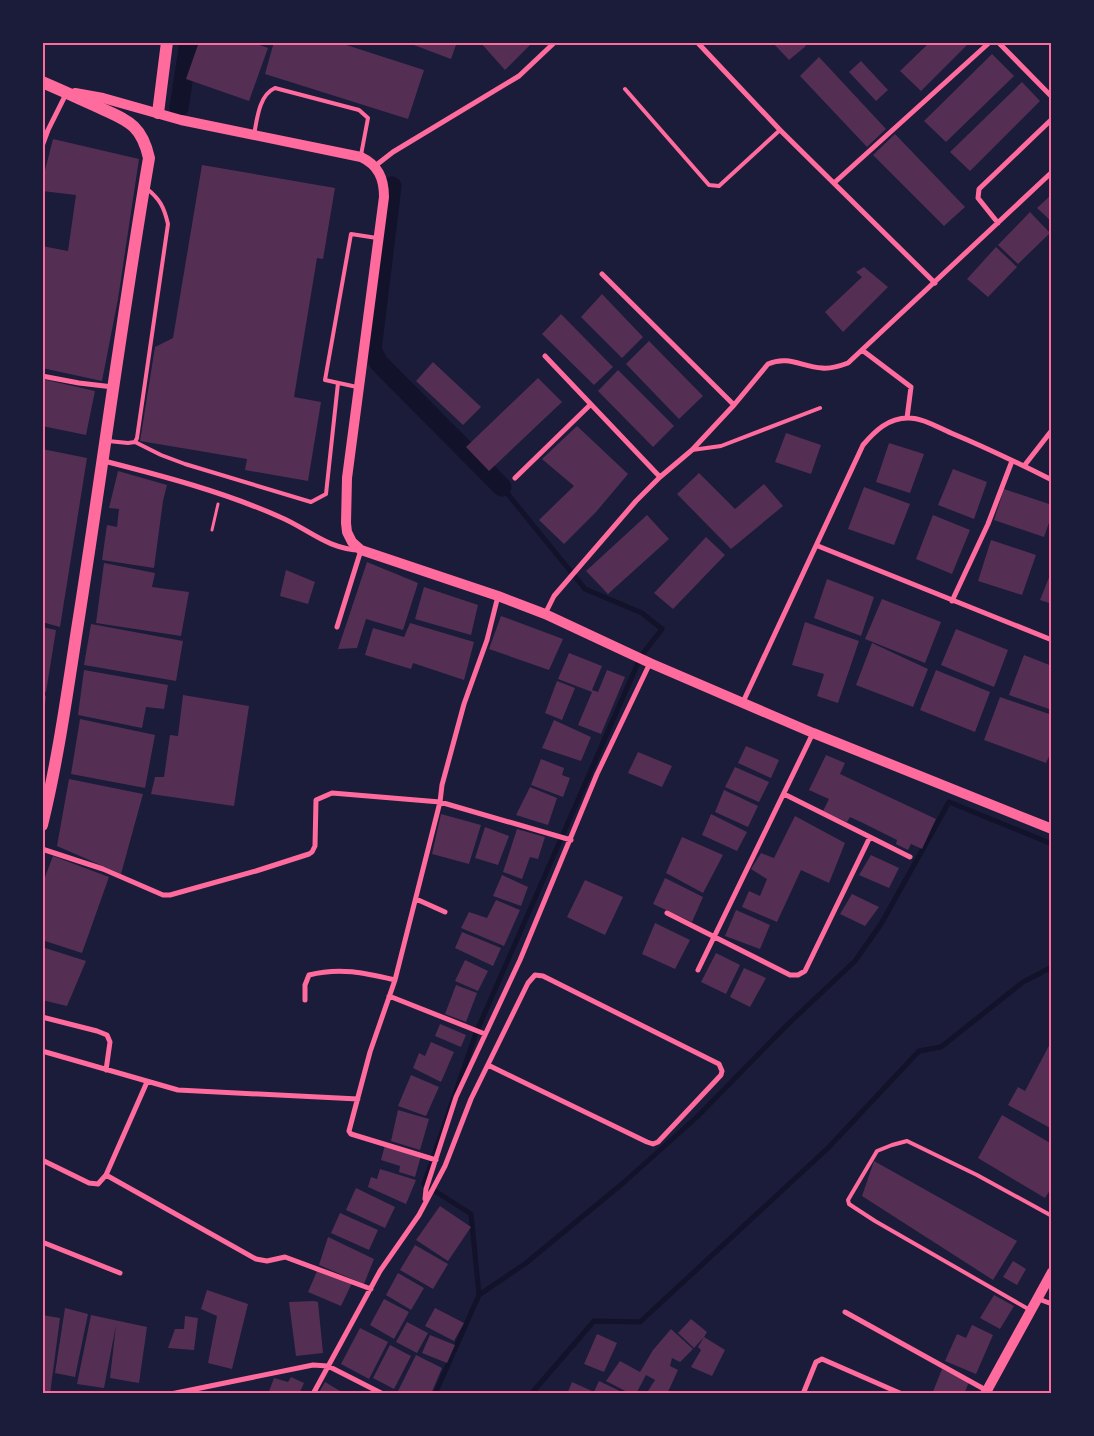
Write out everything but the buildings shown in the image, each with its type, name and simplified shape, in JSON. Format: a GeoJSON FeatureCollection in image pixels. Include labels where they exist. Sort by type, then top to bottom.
{"type":"FeatureCollection","features":[{"type":"Feature","properties":{"kind":"main road"},"geometry":{"type":"LineString","coordinates":[[158,113],[167,42]]}},
{"type":"Feature","properties":{"kind":"main road"},"geometry":{"type":"LineString","coordinates":[[42,82],[119,115],[138,132],[146,143],[149,158],[113,387],[104,461],[61,730],[50,794],[42,825]]}},
{"type":"Feature","properties":{"kind":"main road"},"geometry":{"type":"LineString","coordinates":[[67,92],[103,98],[181,120],[361,157],[375,166],[384,184],[384,197],[347,478],[346,522],[352,542],[361,550],[498,596],[545,614],[631,654],[814,733],[1052,829]]}},
{"type":"Feature","properties":{"kind":"main road"},"geometry":{"type":"LineString","coordinates":[[988,1393],[1036,1298],[1052,1272]]}},
{"type":"Feature","properties":{"kind":"street"},"geometry":{"type":"LineString","coordinates":[[375,166],[393,152],[519,76],[555,42]]}},
{"type":"Feature","properties":{"kind":"street"},"geometry":{"type":"LineString","coordinates":[[697,42],[780,130],[935,282]]}},
{"type":"Feature","properties":{"kind":"street"},"geometry":{"type":"LineString","coordinates":[[834,183],[990,42]]}},
{"type":"Feature","properties":{"kind":"street"},"geometry":{"type":"LineString","coordinates":[[998,42],[1052,98]]}},
{"type":"Feature","properties":{"kind":"street"},"geometry":{"type":"LineString","coordinates":[[42,146],[67,92]]}},
{"type":"Feature","properties":{"kind":"street"},"geometry":{"type":"LineString","coordinates":[[998,223],[978,198],[979,189],[1052,118]]}},
{"type":"Feature","properties":{"kind":"street"},"geometry":{"type":"LineString","coordinates":[[545,614],[554,596],[578,567],[660,477],[692,450],[734,405],[768,364],[776,360],[786,360],[820,368],[839,367],[848,363],[1052,172]]}},
{"type":"Feature","properties":{"kind":"street"},"geometry":{"type":"LineString","coordinates":[[602,274],[734,405]]}},
{"type":"Feature","properties":{"kind":"street"},"geometry":{"type":"LineString","coordinates":[[862,350],[911,388],[907,418]]}},
{"type":"Feature","properties":{"kind":"street"},"geometry":{"type":"LineString","coordinates":[[545,356],[660,477]]}},
{"type":"Feature","properties":{"kind":"street"},"geometry":{"type":"LineString","coordinates":[[42,376],[113,387]]}},
{"type":"Feature","properties":{"kind":"street"},"geometry":{"type":"LineString","coordinates":[[515,478],[590,405]]}},
{"type":"Feature","properties":{"kind":"street"},"geometry":{"type":"LineString","coordinates":[[743,702],[818,546],[863,445],[876,430],[890,421],[907,418],[922,421],[1012,460],[1052,480]]}},
{"type":"Feature","properties":{"kind":"street"},"geometry":{"type":"LineString","coordinates":[[1024,466],[1052,430]]}},
{"type":"Feature","properties":{"kind":"street"},"geometry":{"type":"LineString","coordinates":[[952,600],[988,524],[1012,460]]}},
{"type":"Feature","properties":{"kind":"street"},"geometry":{"type":"LineString","coordinates":[[104,461],[221,494],[282,517],[326,542],[344,548],[361,550],[337,627]]}},
{"type":"Feature","properties":{"kind":"street"},"geometry":{"type":"LineString","coordinates":[[818,546],[1052,640]]}},
{"type":"Feature","properties":{"kind":"street"},"geometry":{"type":"LineString","coordinates":[[436,1160],[425,1155],[351,1134],[349,1131],[370,1052],[394,980],[416,900],[440,802],[442,785],[464,704],[487,640],[498,596]]}},
{"type":"Feature","properties":{"kind":"street"},"geometry":{"type":"LineString","coordinates":[[424,1205],[426,1189],[456,1097],[520,960],[597,774],[647,661]]}},
{"type":"Feature","properties":{"kind":"street"},"geometry":{"type":"LineString","coordinates":[[698,970],[814,733]]}},
{"type":"Feature","properties":{"kind":"street"},"geometry":{"type":"LineString","coordinates":[[42,849],[103,869],[165,896],[256,872],[309,854],[315,846],[316,800],[332,793],[440,802],[570,840]]}},
{"type":"Feature","properties":{"kind":"street"},"geometry":{"type":"LineString","coordinates":[[784,794],[910,857]]}},
{"type":"Feature","properties":{"kind":"street"},"geometry":{"type":"LineString","coordinates":[[667,913],[790,975],[798,975],[805,971],[870,837]]}},
{"type":"Feature","properties":{"kind":"street"},"geometry":{"type":"LineString","coordinates":[[416,900],[445,912]]}},
{"type":"Feature","properties":{"kind":"street"},"geometry":{"type":"LineString","coordinates":[[305,1000],[305,985],[309,975],[322,972],[359,972],[394,980]]}},
{"type":"Feature","properties":{"kind":"street"},"geometry":{"type":"LineString","coordinates":[[313,1394],[380,1272],[419,1215],[445,1166],[472,1099],[528,983],[535,975],[543,976],[719,1064],[722,1071],[721,1075],[658,1142],[652,1144],[488,1066]]}},
{"type":"Feature","properties":{"kind":"street"},"geometry":{"type":"LineString","coordinates":[[389,996],[485,1034]]}},
{"type":"Feature","properties":{"kind":"street"},"geometry":{"type":"LineString","coordinates":[[42,1017],[108,1035],[110,1042],[106,1070]]}},
{"type":"Feature","properties":{"kind":"street"},"geometry":{"type":"LineString","coordinates":[[42,1051],[178,1090],[358,1099]]}},
{"type":"Feature","properties":{"kind":"street"},"geometry":{"type":"LineString","coordinates":[[42,1160],[89,1183],[98,1184],[106,1175],[147,1082]]}},
{"type":"Feature","properties":{"kind":"street"},"geometry":{"type":"LineString","coordinates":[[106,1175],[256,1259],[267,1261],[285,1257],[371,1289]]}},
{"type":"Feature","properties":{"kind":"street"},"geometry":{"type":"LineString","coordinates":[[42,1242],[120,1273]]}},
{"type":"Feature","properties":{"kind":"street"},"geometry":{"type":"LineString","coordinates":[[1036,1298],[1052,1304]]}},
{"type":"Feature","properties":{"kind":"street"},"geometry":{"type":"LineString","coordinates":[[845,1312],[988,1393]]}},
{"type":"Feature","properties":{"kind":"street"},"geometry":{"type":"LineString","coordinates":[[803,1394],[816,1362],[822,1359],[902,1394]]}},
{"type":"Feature","properties":{"kind":"street"},"geometry":{"type":"LineString","coordinates":[[171,1394],[313,1365],[328,1366],[383,1394]]}},
{"type":"Feature","properties":{"kind":"lane"},"geometry":{"type":"LineString","coordinates":[[254,135],[264,97],[268,91],[275,88],[358,110],[368,118],[361,157]]}},
{"type":"Feature","properties":{"kind":"lane"},"geometry":{"type":"LineString","coordinates":[[625,89],[709,185],[719,186],[780,130]]}},
{"type":"Feature","properties":{"kind":"lane"},"geometry":{"type":"LineString","coordinates":[[135,442],[168,224],[158,198],[144,187]]}},
{"type":"Feature","properties":{"kind":"lane"},"geometry":{"type":"LineString","coordinates":[[360,387],[346,386],[325,380],[351,234],[379,238]]}},
{"type":"Feature","properties":{"kind":"lane"},"geometry":{"type":"LineString","coordinates":[[107,441],[135,442],[185,464],[311,502],[326,494],[338,383]]}},
{"type":"Feature","properties":{"kind":"lane"},"geometry":{"type":"LineString","coordinates":[[692,450],[721,446],[820,408]]}},
{"type":"Feature","properties":{"kind":"lane"},"geometry":{"type":"LineString","coordinates":[[1030,1310],[875,1221],[849,1204],[848,1200],[877,1151],[907,1141],[977,1175],[1052,1216]]}},
{"type":"Feature","properties":{"kind":"path"},"geometry":{"type":"LineString","coordinates":[[212,530],[221,494]]}},
{"type":"Feature","properties":{"kind":"waterway"},"geometry":{"type":"LineString","coordinates":[[179,108],[189,42]]}},
{"type":"Feature","properties":{"kind":"waterway"},"geometry":{"type":"LineString","coordinates":[[392,186],[372,350],[379,363],[502,487]]}},
{"type":"Feature","properties":{"kind":"waterway"},"geometry":{"type":"LineString","coordinates":[[479,1295],[471,1214],[424,1184],[476,1033],[641,656],[662,629],[642,613],[585,589],[502,487]]}},
{"type":"Feature","properties":{"kind":"waterway"},"geometry":{"type":"LineString","coordinates":[[435,1394],[479,1295],[526,1263],[622,1184],[698,1116],[785,1027],[855,961],[881,924],[949,802],[1052,844]]}},
{"type":"Feature","properties":{"kind":"waterway"},"geometry":{"type":"LineString","coordinates":[[531,1394],[594,1321],[640,1322],[828,1148],[919,1051],[941,1047],[1023,982],[1052,967]]}}]}
